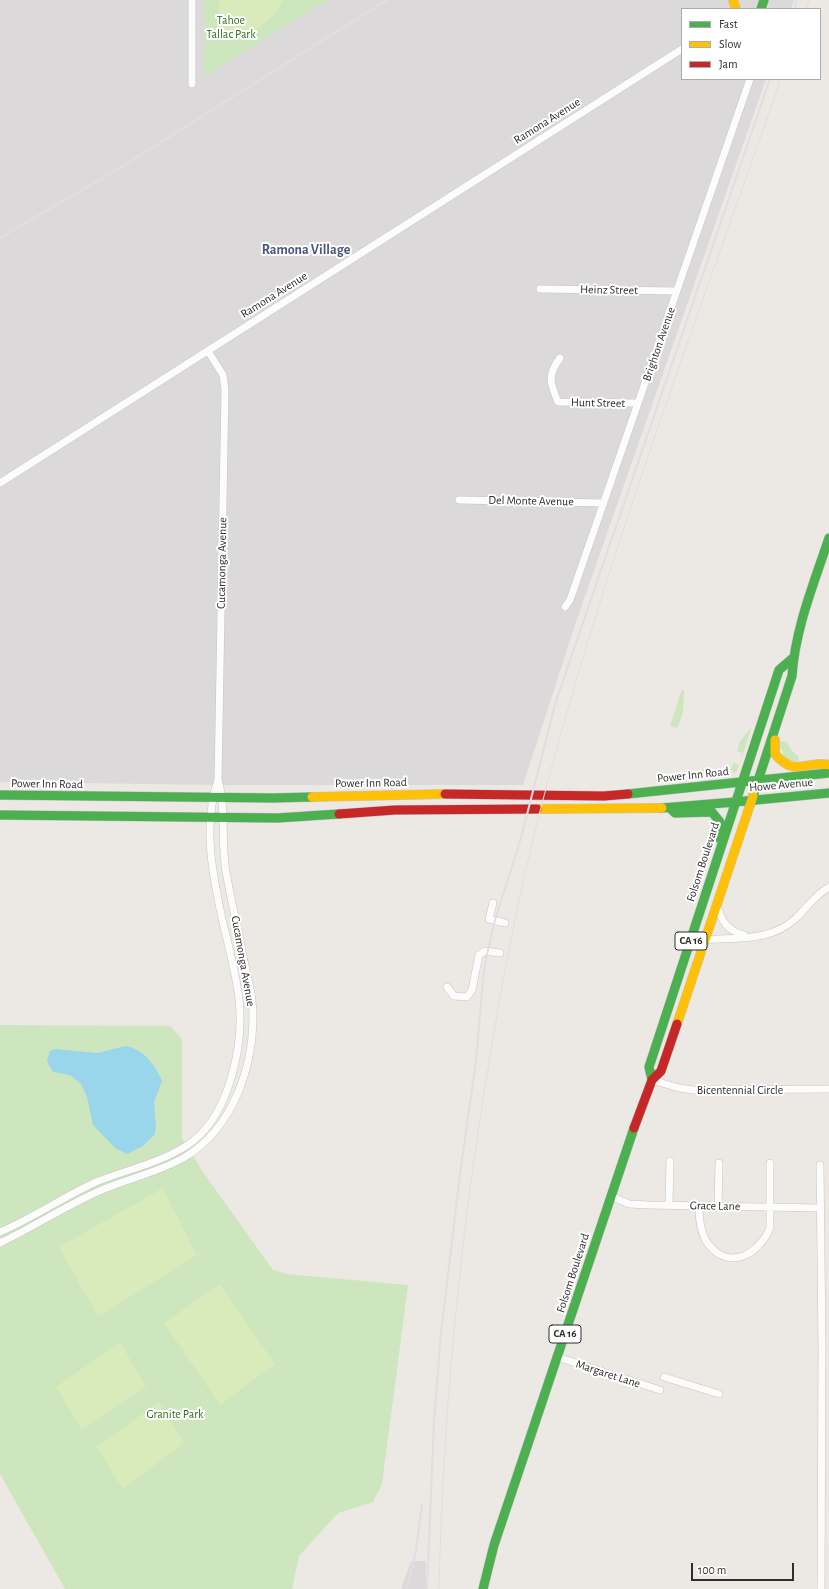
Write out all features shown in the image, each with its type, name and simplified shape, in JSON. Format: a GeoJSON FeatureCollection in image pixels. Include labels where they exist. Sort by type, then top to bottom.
{"type":"FeatureCollection","features":[{"type":"Feature","properties":{"kind":"main road","name":"Folsom Boulevard"},"geometry":{"type":"LineString","coordinates":[[483,1589],[494,1545],[610,1196],[652,1080],[661,1071],[776,729],[792,676],[793,658],[811,592],[829,538]]}},
{"type":"Feature","properties":{"kind":"main road","name":"Folsom Boulevard"},"geometry":{"type":"LineString","coordinates":[[652,1080],[648,1067],[741,782],[779,670],[793,658]]}},
{"type":"Feature","properties":{"kind":"main road"},"geometry":{"type":"LineString","coordinates":[[776,729],[775,754],[785,765],[792,767],[829,765]]}},
{"type":"Feature","properties":{"kind":"main road","name":"Howe Avenue"},"geometry":{"type":"LineString","coordinates":[[741,782],[829,773]]}},
{"type":"Feature","properties":{"kind":"main road","name":"Power Inn Road"},"geometry":{"type":"LineString","coordinates":[[0,795],[212,798],[394,794],[604,796],[741,782]]}},
{"type":"Feature","properties":{"kind":"main road","name":"Howe Avenue"},"geometry":{"type":"LineString","coordinates":[[735,802],[829,793]]}},
{"type":"Feature","properties":{"kind":"main road"},"geometry":{"type":"LineString","coordinates":[[0,815],[312,817],[394,810],[670,808],[735,802]]}},
{"type":"Feature","properties":{"kind":"main road"},"geometry":{"type":"LineString","coordinates":[[670,808],[675,813],[708,811],[716,815],[720,826],[720,848]]}},
{"type":"Feature","properties":{"kind":"street"},"geometry":{"type":"LineString","coordinates":[[192,0],[192,84]]}},
{"type":"Feature","properties":{"kind":"street","name":"Ramona Avenue"},"geometry":{"type":"LineString","coordinates":[[0,483],[681,50]]}},
{"type":"Feature","properties":{"kind":"street","name":"Brighton Avenue"},"geometry":{"type":"LineString","coordinates":[[565,607],[570,600],[604,503],[750,80]]}},
{"type":"Feature","properties":{"kind":"street","name":"Heinz Street"},"geometry":{"type":"LineString","coordinates":[[540,289],[677,291]]}},
{"type":"Feature","properties":{"kind":"street","name":"Cucamonga Avenue"},"geometry":{"type":"LineString","coordinates":[[0,1243],[98,1192],[184,1157],[210,1137],[232,1105],[247,1065],[253,1015],[249,984],[226,876],[223,798],[218,780],[225,390],[223,375],[208,351]]}},
{"type":"Feature","properties":{"kind":"street","name":"Hunt Street"},"geometry":{"type":"LineString","coordinates":[[560,358],[552,368],[551,386],[558,402],[638,403]]}},
{"type":"Feature","properties":{"kind":"street","name":"Del Monte Avenue"},"geometry":{"type":"LineString","coordinates":[[459,500],[604,503]]}},
{"type":"Feature","properties":{"kind":"street","name":"Cucamonga Avenue"},"geometry":{"type":"LineString","coordinates":[[0,1232],[96,1182],[179,1149],[194,1140],[216,1113],[230,1083],[235,1062],[239,1035],[240,1008],[237,986],[213,878],[211,817],[212,798],[218,780]]}},
{"type":"Feature","properties":{"kind":"street"},"geometry":{"type":"LineString","coordinates":[[704,940],[752,937],[772,933],[786,926],[796,918],[819,894],[829,887]]}},
{"type":"Feature","properties":{"kind":"street"},"geometry":{"type":"LineString","coordinates":[[493,902],[490,919],[505,923]]}},
{"type":"Feature","properties":{"kind":"street"},"geometry":{"type":"LineString","coordinates":[[717,904],[719,913],[727,928],[752,937]]}},
{"type":"Feature","properties":{"kind":"street"},"geometry":{"type":"LineString","coordinates":[[448,987],[454,996],[467,997],[472,990],[480,955],[485,951],[500,953]]}},
{"type":"Feature","properties":{"kind":"street","name":"Bicentennial Circle"},"geometry":{"type":"LineString","coordinates":[[652,1080],[679,1088],[693,1090],[829,1089]]}},
{"type":"Feature","properties":{"kind":"street"},"geometry":{"type":"LineString","coordinates":[[669,1205],[670,1161]]}},
{"type":"Feature","properties":{"kind":"street"},"geometry":{"type":"LineString","coordinates":[[718,1206],[719,1163]]}},
{"type":"Feature","properties":{"kind":"street"},"geometry":{"type":"LineString","coordinates":[[699,1206],[701,1227],[709,1245],[719,1253],[732,1257],[741,1258],[751,1254],[766,1238],[771,1218],[769,1207],[770,1163]]}},
{"type":"Feature","properties":{"kind":"street"},"geometry":{"type":"LineString","coordinates":[[820,1165],[822,1347],[821,1589]]}},
{"type":"Feature","properties":{"kind":"street","name":"Grace Lane"},"geometry":{"type":"LineString","coordinates":[[610,1196],[629,1204],[820,1208]]}},
{"type":"Feature","properties":{"kind":"street","name":"Margaret Lane"},"geometry":{"type":"LineString","coordinates":[[557,1357],[660,1390]]}},
{"type":"Feature","properties":{"kind":"street"},"geometry":{"type":"LineString","coordinates":[[664,1377],[719,1394]]}},
{"type":"Feature","properties":{"kind":"shaded area"},"geometry":{"type":"Polygon","coordinates":[[[0,0],[794,0],[791,8],[681,8],[681,80],[766,80],[575,625],[523,785],[227,785],[0,782],[0,0]]]}},
{"type":"Feature","properties":{"kind":"shaded area"},"geometry":{"type":"Polygon","coordinates":[[[411,1561],[426,1561],[426,1589],[401,1589],[411,1561]]]}},
{"type":"Feature","properties":{"kind":"green space","name":"Tahoe Tallac Park"},"geometry":{"type":"Polygon","coordinates":[[[204,0],[328,0],[204,77],[204,0]]]}},
{"type":"Feature","properties":{"kind":"green space"},"geometry":{"type":"Polygon","coordinates":[[[219,0],[283,0],[271,17],[257,28],[239,35],[219,38],[219,0]]]}},
{"type":"Feature","properties":{"kind":"green space"},"geometry":{"type":"Polygon","coordinates":[[[682,689],[684,691],[683,713],[677,728],[670,726],[682,689]]]}},
{"type":"Feature","properties":{"kind":"green space"},"geometry":{"type":"Polygon","coordinates":[[[750,729],[751,730],[737,771],[734,773],[731,770],[733,763],[739,765],[742,753],[737,751],[740,741],[750,729]]]}},
{"type":"Feature","properties":{"kind":"green space"},"geometry":{"type":"Polygon","coordinates":[[[780,741],[787,742],[792,751],[798,756],[799,761],[790,762],[783,756],[783,751],[780,749],[780,741]]]}},
{"type":"Feature","properties":{"kind":"green space"},"geometry":{"type":"Polygon","coordinates":[[[706,767],[718,771],[718,773],[695,775],[706,767]]]}},
{"type":"Feature","properties":{"kind":"green space","name":"Granite Park"},"geometry":{"type":"Polygon","coordinates":[[[0,1025],[170,1026],[182,1039],[182,1138],[203,1172],[273,1270],[287,1274],[408,1285],[382,1484],[373,1502],[338,1513],[299,1556],[292,1589],[65,1589],[0,1474],[0,1025]]]}},
{"type":"Feature","properties":{"kind":"green space"},"geometry":{"type":"Polygon","coordinates":[[[163,1188],[197,1255],[98,1317],[59,1247],[163,1188]]]}},
{"type":"Feature","properties":{"kind":"green space"},"geometry":{"type":"Polygon","coordinates":[[[220,1284],[275,1364],[220,1405],[164,1323],[220,1284]]]}},
{"type":"Feature","properties":{"kind":"green space"},"geometry":{"type":"Polygon","coordinates":[[[120,1342],[146,1387],[82,1430],[56,1387],[120,1342]]]}},
{"type":"Feature","properties":{"kind":"green space"},"geometry":{"type":"Polygon","coordinates":[[[159,1402],[184,1443],[123,1489],[96,1447],[159,1402]]]}},
{"type":"Feature","properties":{"kind":"water"},"geometry":{"type":"Polygon","coordinates":[[[125,1046],[132,1047],[143,1054],[156,1069],[162,1081],[154,1102],[156,1126],[155,1134],[143,1146],[127,1154],[115,1148],[93,1125],[87,1097],[81,1084],[70,1075],[53,1072],[47,1061],[50,1051],[55,1049],[98,1053],[125,1046]]]}},
{"type":"Feature","properties":{"kind":"tram line"},"geometry":{"type":"LineString","coordinates":[[806,8],[809,0]]}},
{"type":"Feature","properties":{"kind":"tram line"},"geometry":{"type":"LineString","coordinates":[[439,1589],[444,1460],[454,1331],[468,1203],[487,1075],[504,977],[524,880],[539,815],[564,722],[621,536],[781,80]]}},
{"type":"Feature","properties":{"kind":"railway"},"geometry":{"type":"LineString","coordinates":[[0,238],[123,166],[387,0]]}},
{"type":"Feature","properties":{"kind":"railway"},"geometry":{"type":"LineString","coordinates":[[794,8],[797,0]]}},
{"type":"Feature","properties":{"kind":"railway"},"geometry":{"type":"LineString","coordinates":[[427,1589],[434,1422],[441,1333],[460,1174],[476,1061],[485,963],[495,920],[521,838],[556,701],[770,80]]}},
{"type":"Feature","properties":{"kind":"railway"},"geometry":{"type":"LineString","coordinates":[[407,1589],[416,1551],[422,1504]]}},
{"type":"Feature","properties":{"kind":"traffic: fast"},"geometry":{"type":"LineString","coordinates":[[761,8],[764,0]]}},
{"type":"Feature","properties":{"kind":"traffic: fast"},"geometry":{"type":"LineString","coordinates":[[753,796],[792,676],[801,624],[811,589],[829,538]]}},
{"type":"Feature","properties":{"kind":"traffic: fast"},"geometry":{"type":"LineString","coordinates":[[652,1080],[649,1067],[779,670],[793,658]]}},
{"type":"Feature","properties":{"kind":"traffic: fast"},"geometry":{"type":"LineString","coordinates":[[741,782],[829,773]]}},
{"type":"Feature","properties":{"kind":"traffic: fast"},"geometry":{"type":"LineString","coordinates":[[628,794],[741,782]]}},
{"type":"Feature","properties":{"kind":"traffic: fast"},"geometry":{"type":"LineString","coordinates":[[735,802],[829,793]]}},
{"type":"Feature","properties":{"kind":"traffic: fast"},"geometry":{"type":"LineString","coordinates":[[0,795],[273,798],[312,797]]}},
{"type":"Feature","properties":{"kind":"traffic: fast"},"geometry":{"type":"LineString","coordinates":[[662,808],[735,802]]}},
{"type":"Feature","properties":{"kind":"traffic: fast"},"geometry":{"type":"LineString","coordinates":[[670,808],[675,813],[712,812],[720,822],[720,839]]}},
{"type":"Feature","properties":{"kind":"traffic: fast"},"geometry":{"type":"LineString","coordinates":[[0,815],[277,818],[339,814]]}},
{"type":"Feature","properties":{"kind":"traffic: fast"},"geometry":{"type":"LineString","coordinates":[[483,1589],[494,1545],[634,1128]]}},
{"type":"Feature","properties":{"kind":"traffic: slow"},"geometry":{"type":"LineString","coordinates":[[733,0],[736,8]]}},
{"type":"Feature","properties":{"kind":"traffic: slow"},"geometry":{"type":"LineString","coordinates":[[775,740],[775,754],[789,765],[796,767],[815,764],[829,765]]}},
{"type":"Feature","properties":{"kind":"traffic: slow"},"geometry":{"type":"LineString","coordinates":[[312,797],[445,794]]}},
{"type":"Feature","properties":{"kind":"traffic: slow"},"geometry":{"type":"LineString","coordinates":[[677,1024],[753,796]]}},
{"type":"Feature","properties":{"kind":"traffic: slow"},"geometry":{"type":"LineString","coordinates":[[537,809],[662,808]]}},
{"type":"Feature","properties":{"kind":"traffic: jam"},"geometry":{"type":"LineString","coordinates":[[445,794],[604,796],[628,794]]}},
{"type":"Feature","properties":{"kind":"traffic: jam"},"geometry":{"type":"LineString","coordinates":[[339,814],[395,810],[537,809]]}},
{"type":"Feature","properties":{"kind":"traffic: jam"},"geometry":{"type":"LineString","coordinates":[[634,1128],[652,1080],[661,1071],[677,1024]]}},
{"type":"Feature","properties":{"kind":"district","name":"Ramona Village"},"geometry":{"type":"Point","coordinates":[306,250]}}]}
